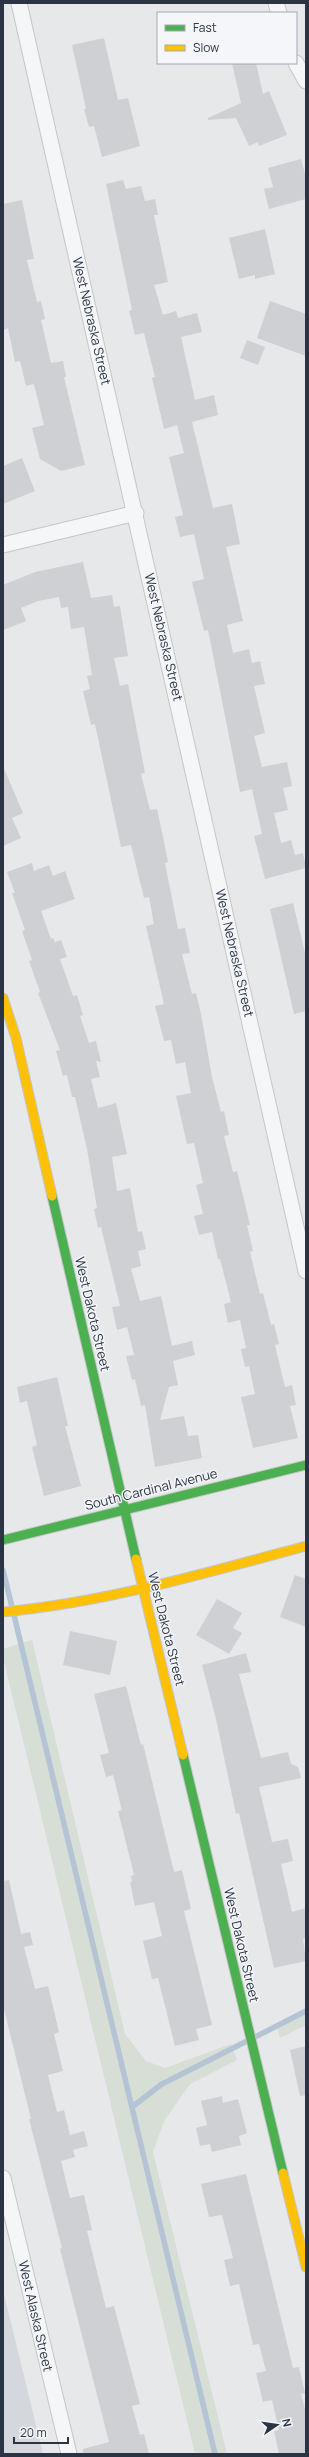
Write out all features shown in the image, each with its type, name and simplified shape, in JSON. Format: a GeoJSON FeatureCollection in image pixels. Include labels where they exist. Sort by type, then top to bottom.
{"type":"FeatureCollection","features":[{"type":"Feature","properties":{"kind":"street","name":"West Nebraska Street"},"geometry":{"type":"LineString","coordinates":[[19,3],[136,513],[306,1271]]}},
{"type":"Feature","properties":{"kind":"street"},"geometry":{"type":"LineString","coordinates":[[297,64],[306,81]]}},
{"type":"Feature","properties":{"kind":"street"},"geometry":{"type":"LineString","coordinates":[[3,545],[136,513]]}},
{"type":"Feature","properties":{"kind":"street","name":"West Dakota Street"},"geometry":{"type":"LineString","coordinates":[[3,998],[16,1038],[124,1509],[306,2267]]}},
{"type":"Feature","properties":{"kind":"street","name":"South Cardinal Avenue"},"geometry":{"type":"LineString","coordinates":[[3,1540],[306,1465]]}},
{"type":"Feature","properties":{"kind":"street"},"geometry":{"type":"LineString","coordinates":[[3,1612],[56,1607],[144,1590],[306,1546]]}},
{"type":"Feature","properties":{"kind":"street","name":"West Alaska Street"},"geometry":{"type":"LineString","coordinates":[[3,2178],[69,2454]]}},
{"type":"Feature","properties":{"kind":"shaded area"},"geometry":{"type":"Polygon","coordinates":[[[32,1640],[125,2034],[146,2061],[165,2068],[231,2044],[237,2060],[190,2084],[164,2121],[153,2152],[227,2454],[195,2454],[3,1657],[3,1649],[32,1640]]]}},
{"type":"Feature","properties":{"kind":"shaded area"},"geometry":{"type":"Polygon","coordinates":[[[306,2008],[306,2025],[280,2038],[276,2024],[306,2008]]]}},
{"type":"Feature","properties":{"kind":"shaded area"},"geometry":{"type":"Polygon","coordinates":[[[3,2290],[43,2454],[3,2454],[3,2290]]]}},
{"type":"Feature","properties":{"kind":"building"},"geometry":{"type":"Polygon","coordinates":[[[104,38],[118,100],[128,98],[140,146],[102,157],[94,126],[89,127],[84,109],[86,109],[72,45],[104,38]]]}},
{"type":"Feature","properties":{"kind":"building"},"geometry":{"type":"Polygon","coordinates":[[[232,64],[256,64],[263,94],[269,91],[287,135],[259,146],[258,142],[249,146],[236,118],[208,120],[208,118],[241,103],[232,64]]]}},
{"type":"Feature","properties":{"kind":"building"},"geometry":{"type":"Polygon","coordinates":[[[301,159],[306,177],[306,199],[269,209],[264,189],[273,187],[268,168],[301,159]]]}},
{"type":"Feature","properties":{"kind":"building"},"geometry":{"type":"Polygon","coordinates":[[[123,180],[126,189],[141,186],[145,201],[155,199],[158,215],[154,215],[168,282],[154,285],[163,315],[176,311],[178,318],[197,313],[202,332],[181,337],[195,400],[214,395],[218,415],[192,422],[213,508],[232,504],[240,544],[226,547],[243,621],[227,625],[233,653],[249,649],[252,663],[260,661],[265,684],[254,686],[265,733],[254,736],[262,767],[287,762],[292,786],[283,788],[288,810],[274,813],[281,843],[291,840],[295,855],[303,853],[306,865],[306,868],[265,879],[254,836],[262,834],[252,789],[240,792],[208,630],[204,631],[192,582],[204,579],[194,534],[180,537],[175,517],[183,515],[169,457],[184,453],[177,425],[164,429],[152,378],[155,377],[144,333],[135,335],[129,311],[132,310],[106,184],[123,180]]]}},
{"type":"Feature","properties":{"kind":"building"},"geometry":{"type":"Polygon","coordinates":[[[22,200],[34,259],[27,260],[37,302],[41,301],[45,319],[41,320],[51,363],[63,361],[66,377],[64,377],[85,465],[61,471],[40,459],[32,428],[44,425],[34,384],[26,386],[20,361],[15,362],[8,328],[3,330],[3,204],[22,200]]]}},
{"type":"Feature","properties":{"kind":"building"},"geometry":{"type":"Polygon","coordinates":[[[265,229],[275,274],[255,279],[255,275],[239,279],[229,238],[265,229]]]}},
{"type":"Feature","properties":{"kind":"building"},"geometry":{"type":"Polygon","coordinates":[[[270,301],[306,314],[306,356],[257,338],[270,301]]]}},
{"type":"Feature","properties":{"kind":"building"},"geometry":{"type":"Polygon","coordinates":[[[247,340],[265,347],[258,365],[240,358],[247,340]]]}},
{"type":"Feature","properties":{"kind":"building"},"geometry":{"type":"Polygon","coordinates":[[[22,458],[35,491],[3,504],[3,466],[22,458]]]}},
{"type":"Feature","properties":{"kind":"building"},"geometry":{"type":"Polygon","coordinates":[[[83,562],[91,598],[112,595],[114,607],[120,606],[128,656],[114,658],[120,686],[128,684],[145,773],[141,774],[150,810],[157,809],[168,862],[165,863],[178,929],[185,928],[190,953],[182,954],[192,994],[196,993],[212,1077],[221,1112],[224,1111],[229,1135],[224,1136],[233,1172],[237,1171],[250,1225],[247,1225],[253,1251],[250,1252],[260,1294],[263,1293],[271,1325],[274,1324],[279,1344],[275,1345],[285,1387],[292,1385],[296,1405],[290,1406],[298,1438],[253,1448],[241,1397],[255,1394],[249,1366],[245,1367],[241,1349],[246,1348],[240,1320],[228,1323],[224,1304],[231,1302],[220,1259],[218,1259],[212,1232],[199,1235],[194,1216],[203,1214],[196,1185],[203,1183],[194,1143],[187,1144],[176,1096],[191,1093],[185,1062],[176,1064],[171,1040],[164,1041],[155,1006],[164,1004],[146,926],[154,924],[149,897],[144,898],[131,845],[121,847],[95,724],[91,725],[83,691],[90,689],[87,676],[92,675],[84,627],[71,629],[68,607],[61,608],[59,597],[38,601],[21,608],[26,621],[3,630],[3,585],[35,572],[83,562]]]}},
{"type":"Feature","properties":{"kind":"building"},"geometry":{"type":"Polygon","coordinates":[[[3,766],[23,813],[12,818],[21,838],[3,846],[3,766]]]}},
{"type":"Feature","properties":{"kind":"building"},"geometry":{"type":"Polygon","coordinates":[[[32,863],[34,871],[49,865],[53,876],[65,871],[75,899],[41,911],[51,939],[53,938],[55,942],[61,940],[67,957],[60,959],[73,996],[77,995],[83,1015],[80,1016],[89,1043],[96,1041],[101,1062],[96,1061],[100,1077],[91,1079],[98,1108],[116,1103],[127,1154],[112,1157],[117,1191],[130,1188],[138,1232],[142,1231],[146,1249],[138,1251],[141,1266],[131,1269],[140,1301],[161,1296],[172,1346],[192,1341],[195,1355],[173,1361],[178,1385],[169,1387],[160,1420],[184,1416],[188,1436],[198,1435],[202,1458],[155,1467],[145,1405],[141,1406],[135,1379],[132,1380],[126,1356],[134,1355],[127,1327],[117,1330],[112,1307],[120,1306],[101,1227],[98,1228],[94,1209],[97,1208],[87,1149],[75,1097],[72,1097],[67,1075],[63,1076],[56,1051],[60,1050],[38,993],[40,992],[29,961],[32,960],[22,931],[25,930],[12,893],[15,893],[7,872],[32,863]]]}},
{"type":"Feature","properties":{"kind":"building"},"geometry":{"type":"Polygon","coordinates":[[[293,903],[306,957],[306,1011],[294,1014],[270,909],[293,903]]]}},
{"type":"Feature","properties":{"kind":"building"},"geometry":{"type":"Polygon","coordinates":[[[57,1377],[68,1426],[65,1426],[81,1486],[44,1496],[32,1447],[37,1445],[27,1401],[20,1403],[17,1387],[57,1377]]]}},
{"type":"Feature","properties":{"kind":"building"},"geometry":{"type":"Polygon","coordinates":[[[295,1575],[306,1579],[306,1627],[280,1617],[295,1575]]]}},
{"type":"Feature","properties":{"kind":"building"},"geometry":{"type":"Polygon","coordinates":[[[217,1599],[242,1613],[233,1628],[242,1633],[229,1654],[196,1635],[217,1599]]]}},
{"type":"Feature","properties":{"kind":"building"},"geometry":{"type":"Polygon","coordinates":[[[70,1631],[117,1641],[110,1675],[63,1665],[70,1631]]]}},
{"type":"Feature","properties":{"kind":"building"},"geometry":{"type":"Polygon","coordinates":[[[246,1653],[251,1672],[239,1674],[261,1758],[288,1752],[291,1764],[298,1767],[301,1778],[259,1787],[272,1842],[288,1839],[293,1861],[281,1864],[292,1912],[306,1908],[306,1938],[303,1939],[306,1961],[274,1968],[239,1813],[236,1814],[216,1719],[202,1665],[246,1653]]]}},
{"type":"Feature","properties":{"kind":"building"},"geometry":{"type":"Polygon","coordinates":[[[126,1686],[141,1745],[143,1744],[174,1872],[182,1870],[191,1909],[184,1911],[212,2025],[196,2029],[199,2040],[175,2046],[158,1978],[152,1979],[143,1941],[162,1936],[154,1902],[135,1906],[130,1882],[132,1882],[131,1876],[134,1875],[118,1811],[122,1810],[113,1775],[106,1777],[100,1755],[109,1753],[94,1694],[126,1686]]]}},
{"type":"Feature","properties":{"kind":"building"},"geometry":{"type":"Polygon","coordinates":[[[9,1880],[21,1934],[30,1932],[33,1945],[24,1947],[35,1989],[48,1986],[59,2032],[54,2034],[63,2071],[48,2075],[57,2112],[64,2110],[70,2135],[84,2131],[88,2146],[73,2150],[75,2157],[61,2161],[70,2198],[84,2195],[92,2230],[87,2231],[106,2308],[114,2306],[140,2404],[132,2406],[140,2435],[144,2434],[149,2454],[83,2454],[83,2449],[109,2442],[60,2249],[62,2248],[29,2119],[31,2119],[3,2005],[3,1881],[9,1880]]]}},
{"type":"Feature","properties":{"kind":"building"},"geometry":{"type":"Polygon","coordinates":[[[306,2046],[306,2095],[300,2096],[290,2050],[306,2046]]]}},
{"type":"Feature","properties":{"kind":"building"},"geometry":{"type":"Polygon","coordinates":[[[222,2096],[223,2103],[238,2099],[247,2133],[239,2136],[241,2145],[212,2152],[210,2144],[200,2146],[196,2128],[207,2125],[201,2101],[222,2096]]]}},
{"type":"Feature","properties":{"kind":"building"},"geometry":{"type":"Polygon","coordinates":[[[246,2174],[293,2368],[299,2367],[305,2393],[301,2394],[306,2413],[306,2454],[279,2454],[274,2431],[279,2430],[272,2400],[263,2402],[256,2373],[266,2371],[259,2344],[253,2345],[239,2284],[230,2286],[224,2260],[233,2258],[222,2215],[209,2217],[201,2184],[246,2174]]]}},
{"type":"Feature","properties":{"kind":"waterway"},"geometry":{"type":"LineString","coordinates":[[3,1570],[12,1607]]}},
{"type":"Feature","properties":{"kind":"waterway"},"geometry":{"type":"LineString","coordinates":[[14,1615],[215,2454]]}},
{"type":"Feature","properties":{"kind":"waterway"},"geometry":{"type":"LineString","coordinates":[[255,2037],[306,2011]]}},
{"type":"Feature","properties":{"kind":"waterway"},"geometry":{"type":"LineString","coordinates":[[132,2107],[162,2084],[247,2041]]}},
{"type":"Feature","properties":{"kind":"traffic: fast"},"geometry":{"type":"LineString","coordinates":[[52,1196],[136,1559]]}},
{"type":"Feature","properties":{"kind":"traffic: fast"},"geometry":{"type":"LineString","coordinates":[[3,1540],[306,1465]]}},
{"type":"Feature","properties":{"kind":"traffic: fast"},"geometry":{"type":"LineString","coordinates":[[183,1755],[283,2173]]}},
{"type":"Feature","properties":{"kind":"traffic: slow"},"geometry":{"type":"LineString","coordinates":[[3,998],[16,1038],[52,1196]]}},
{"type":"Feature","properties":{"kind":"traffic: slow"},"geometry":{"type":"LineString","coordinates":[[3,1612],[118,1594],[194,1576],[306,1546]]}},
{"type":"Feature","properties":{"kind":"traffic: slow"},"geometry":{"type":"LineString","coordinates":[[136,1559],[183,1755]]}},
{"type":"Feature","properties":{"kind":"traffic: slow"},"geometry":{"type":"LineString","coordinates":[[283,2173],[306,2267]]}}]}
